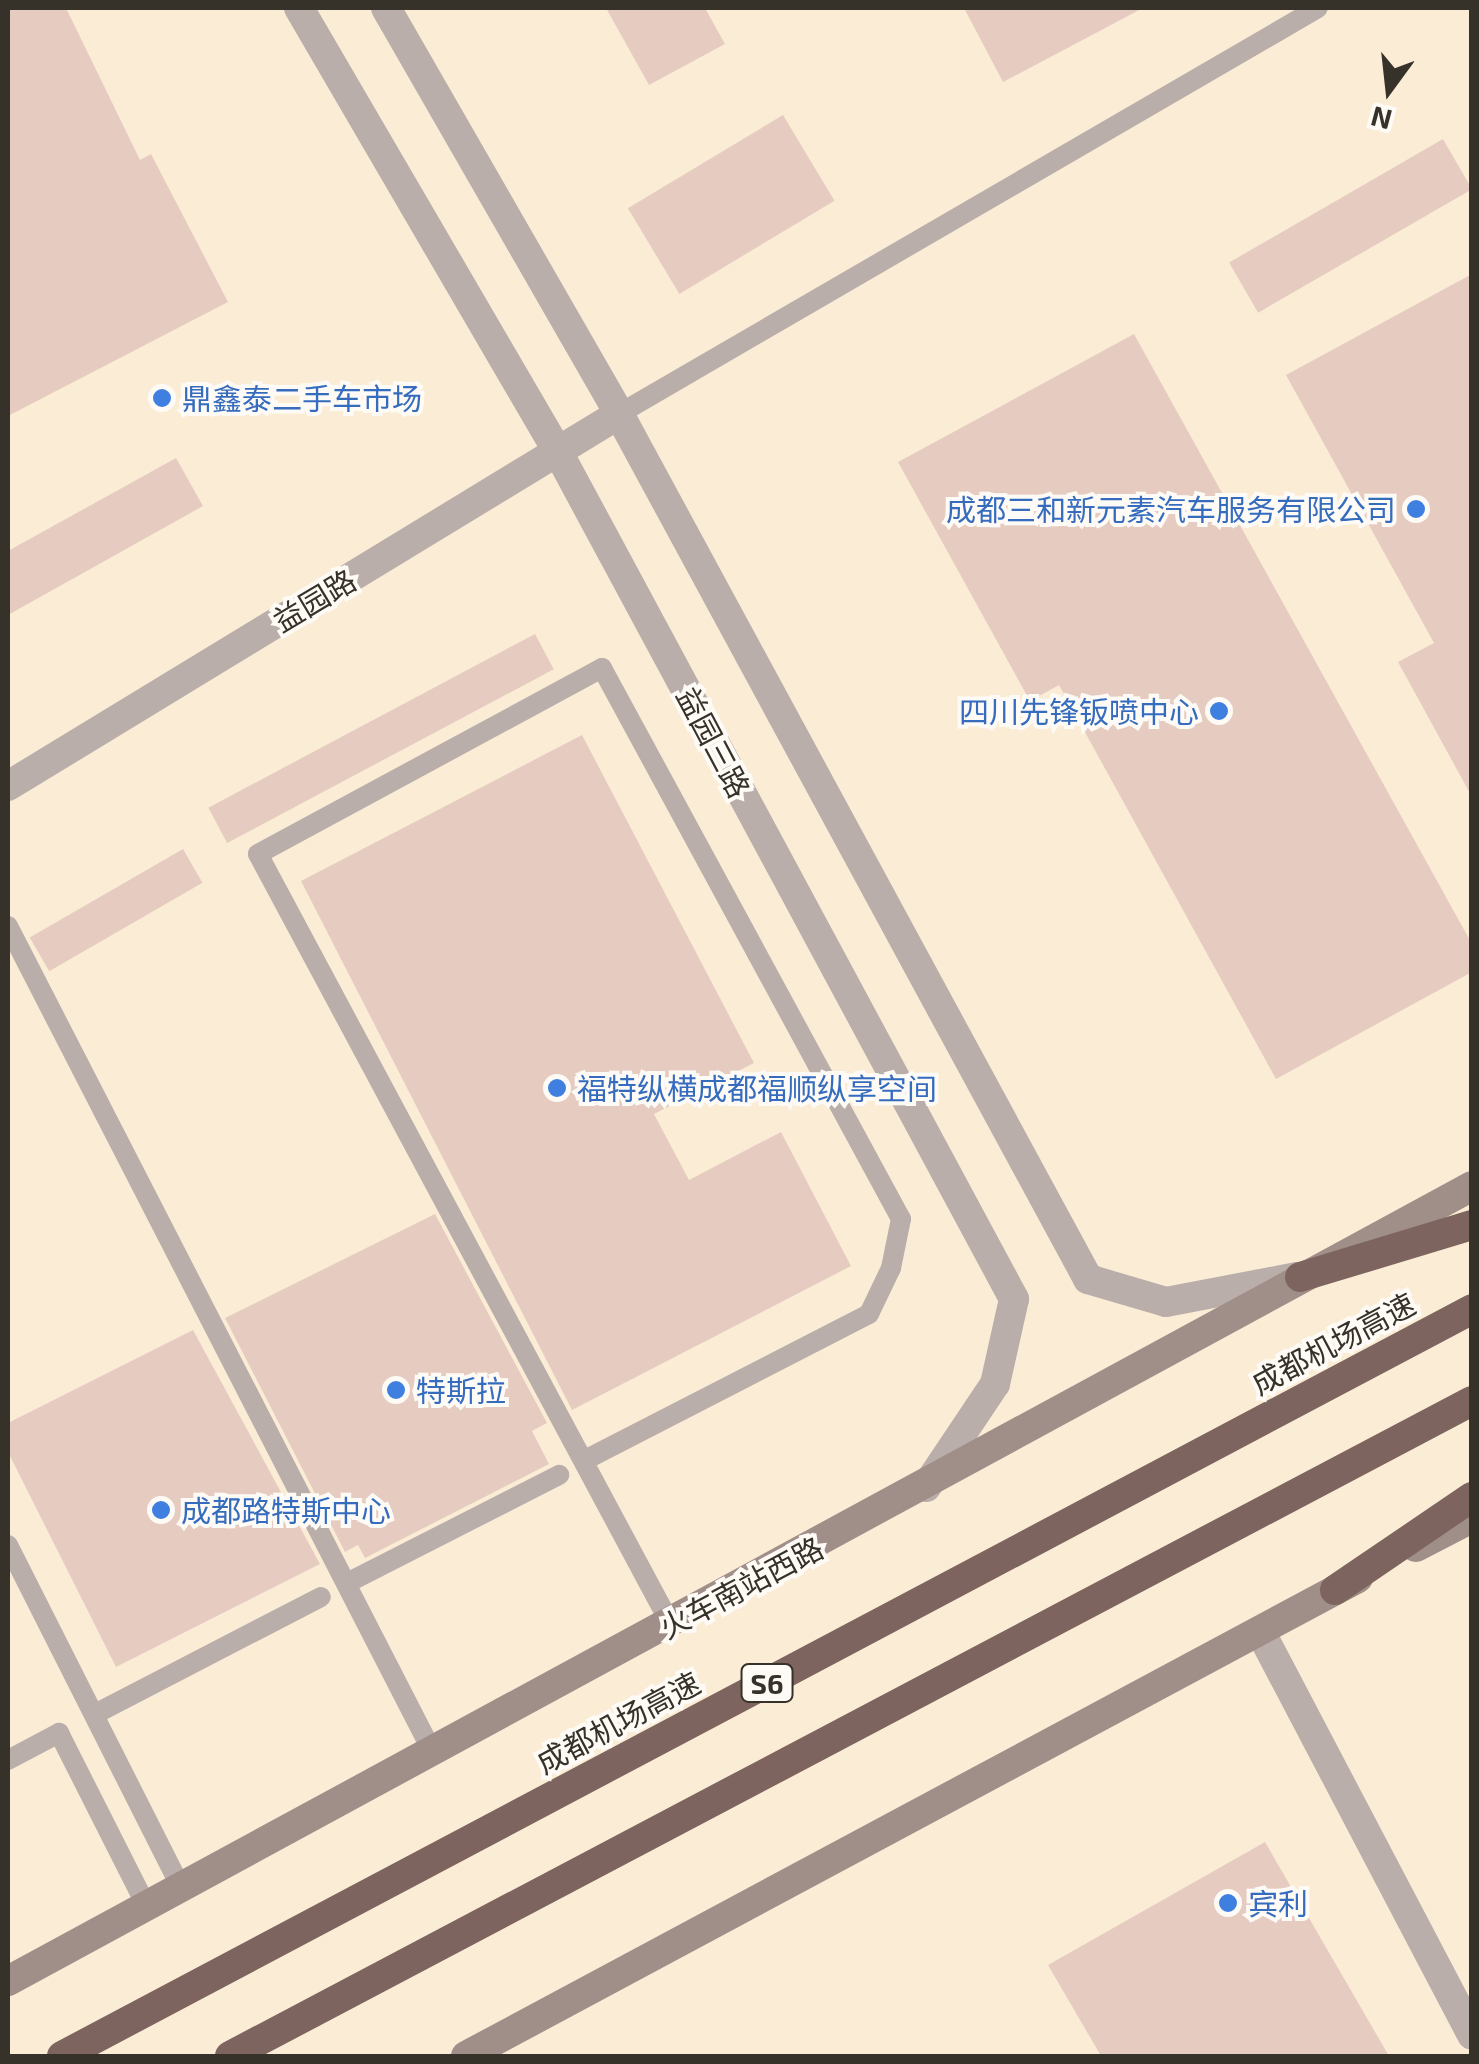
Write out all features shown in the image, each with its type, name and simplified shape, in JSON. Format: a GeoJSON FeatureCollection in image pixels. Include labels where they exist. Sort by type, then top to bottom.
{"type":"FeatureCollection","features":[{"type":"Feature","properties":{"kind":"highway"},"geometry":{"type":"LineString","coordinates":[[1300,1276],[1472,1225]]}},
{"type":"Feature","properties":{"kind":"highway","name":"成都机场高速"},"geometry":{"type":"LineString","coordinates":[[62,2056],[1472,1309]]}},
{"type":"Feature","properties":{"kind":"highway"},"geometry":{"type":"LineString","coordinates":[[230,2056],[1472,1401]]}},
{"type":"Feature","properties":{"kind":"highway"},"geometry":{"type":"LineString","coordinates":[[1336,1590],[1472,1496]]}},
{"type":"Feature","properties":{"kind":"main road","name":"火车南站西路"},"geometry":{"type":"LineString","coordinates":[[8,1982],[926,1488],[1300,1276],[1472,1186]]}},
{"type":"Feature","properties":{"kind":"main road"},"geometry":{"type":"LineString","coordinates":[[466,2056],[1472,1518]]}},
{"type":"Feature","properties":{"kind":"street","name":"益园三路"},"geometry":{"type":"LineString","coordinates":[[298,8],[558,452],[1014,1299],[995,1384],[926,1488]]}},
{"type":"Feature","properties":{"kind":"street"},"geometry":{"type":"LineString","coordinates":[[386,8],[619,414],[1088,1279],[1166,1302],[1300,1276]]}},
{"type":"Feature","properties":{"kind":"street","name":"益园路"},"geometry":{"type":"LineString","coordinates":[[8,786],[619,414]]}},
{"type":"Feature","properties":{"kind":"street"},"geometry":{"type":"LineString","coordinates":[[1260,1631],[1472,2035]]}},
{"type":"Feature","properties":{"kind":"lane"},"geometry":{"type":"LineString","coordinates":[[619,414],[1318,8]]}},
{"type":"Feature","properties":{"kind":"lane"},"geometry":{"type":"LineString","coordinates":[[585,1460],[869,1314],[891,1268],[901,1219],[602,668],[258,854],[671,1624]]}},
{"type":"Feature","properties":{"kind":"lane"},"geometry":{"type":"LineString","coordinates":[[8,926],[350,1582],[432,1753]]}},
{"type":"Feature","properties":{"kind":"lane"},"geometry":{"type":"LineString","coordinates":[[350,1582],[558,1475]]}},
{"type":"Feature","properties":{"kind":"lane"},"geometry":{"type":"LineString","coordinates":[[8,1546],[97,1714],[181,1888]]}},
{"type":"Feature","properties":{"kind":"lane"},"geometry":{"type":"LineString","coordinates":[[97,1714],[321,1598]]}},
{"type":"Feature","properties":{"kind":"lane"},"geometry":{"type":"LineString","coordinates":[[8,1760],[60,1733],[147,1906]]}},
{"type":"Feature","properties":{"kind":"building"},"geometry":{"type":"Polygon","coordinates":[[[8,8],[66,8],[140,160],[151,154],[228,302],[8,416],[8,8]]]}},
{"type":"Feature","properties":{"kind":"building"},"geometry":{"type":"Polygon","coordinates":[[[606,8],[705,8],[725,44],[649,85],[606,8]]]}},
{"type":"Feature","properties":{"kind":"building"},"geometry":{"type":"Polygon","coordinates":[[[964,8],[1143,8],[1003,82],[964,8]]]}},
{"type":"Feature","properties":{"kind":"building"},"geometry":{"type":"Polygon","coordinates":[[[783,115],[835,201],[679,294],[628,208],[783,115]]]}},
{"type":"Feature","properties":{"kind":"building"},"geometry":{"type":"Polygon","coordinates":[[[1443,139],[1472,189],[1258,313],[1229,262],[1443,139]]]}},
{"type":"Feature","properties":{"kind":"building","name":"成都三和新元素汽车服务有限公司"},"geometry":{"type":"Polygon","coordinates":[[[1472,274],[1472,797],[1398,662],[1434,643],[1286,375],[1472,274]]]}},
{"type":"Feature","properties":{"kind":"building","name":"四川先锋钣喷中心"},"geometry":{"type":"Polygon","coordinates":[[[1134,334],[1472,944],[1472,972],[1276,1079],[1059,685],[1030,701],[898,462],[1134,334]]]}},
{"type":"Feature","properties":{"kind":"building"},"geometry":{"type":"Polygon","coordinates":[[[176,458],[203,506],[8,615],[8,551],[176,458]]]}},
{"type":"Feature","properties":{"kind":"building"},"geometry":{"type":"Polygon","coordinates":[[[535,634],[554,669],[227,843],[208,808],[535,634]]]}},
{"type":"Feature","properties":{"kind":"building","name":"福特纵横成都福顺纵享空间"},"geometry":{"type":"Polygon","coordinates":[[[582,735],[754,1063],[654,1114],[689,1180],[781,1132],[851,1266],[572,1410],[301,881],[582,735]]]}},
{"type":"Feature","properties":{"kind":"building"},"geometry":{"type":"Polygon","coordinates":[[[183,849],[202,883],[49,971],[30,937],[183,849]]]}},
{"type":"Feature","properties":{"kind":"building","name":"特斯拉"},"geometry":{"type":"Polygon","coordinates":[[[435,1214],[547,1423],[532,1431],[549,1464],[365,1558],[358,1545],[345,1552],[225,1318],[435,1214]]]}},
{"type":"Feature","properties":{"kind":"building","name":"成都路特斯中心"},"geometry":{"type":"Polygon","coordinates":[[[193,1330],[320,1564],[116,1667],[8,1452],[8,1423],[193,1330]]]}},
{"type":"Feature","properties":{"kind":"building","name":"宾利"},"geometry":{"type":"Polygon","coordinates":[[[1265,1842],[1389,2056],[1101,2056],[1048,1965],[1265,1842]]]}},
{"type":"Feature","properties":{"kind":"place","name":"鼎鑫泰二手车市场"},"geometry":{"type":"Point","coordinates":[162,398]}},
{"type":"Feature","properties":{"kind":"place","name":"成都三和新元素汽车服务有限公司"},"geometry":{"type":"Point","coordinates":[1416,509]}},
{"type":"Feature","properties":{"kind":"place","name":"四川先锋钣喷中心"},"geometry":{"type":"Point","coordinates":[1219,711]}},
{"type":"Feature","properties":{"kind":"place","name":"福特纵横成都福顺纵享空间"},"geometry":{"type":"Point","coordinates":[557,1088]}},
{"type":"Feature","properties":{"kind":"place","name":"特斯拉"},"geometry":{"type":"Point","coordinates":[396,1390]}},
{"type":"Feature","properties":{"kind":"place","name":"成都路特斯中心"},"geometry":{"type":"Point","coordinates":[161,1510]}},
{"type":"Feature","properties":{"kind":"place","name":"宾利"},"geometry":{"type":"Point","coordinates":[1228,1903]}}]}
